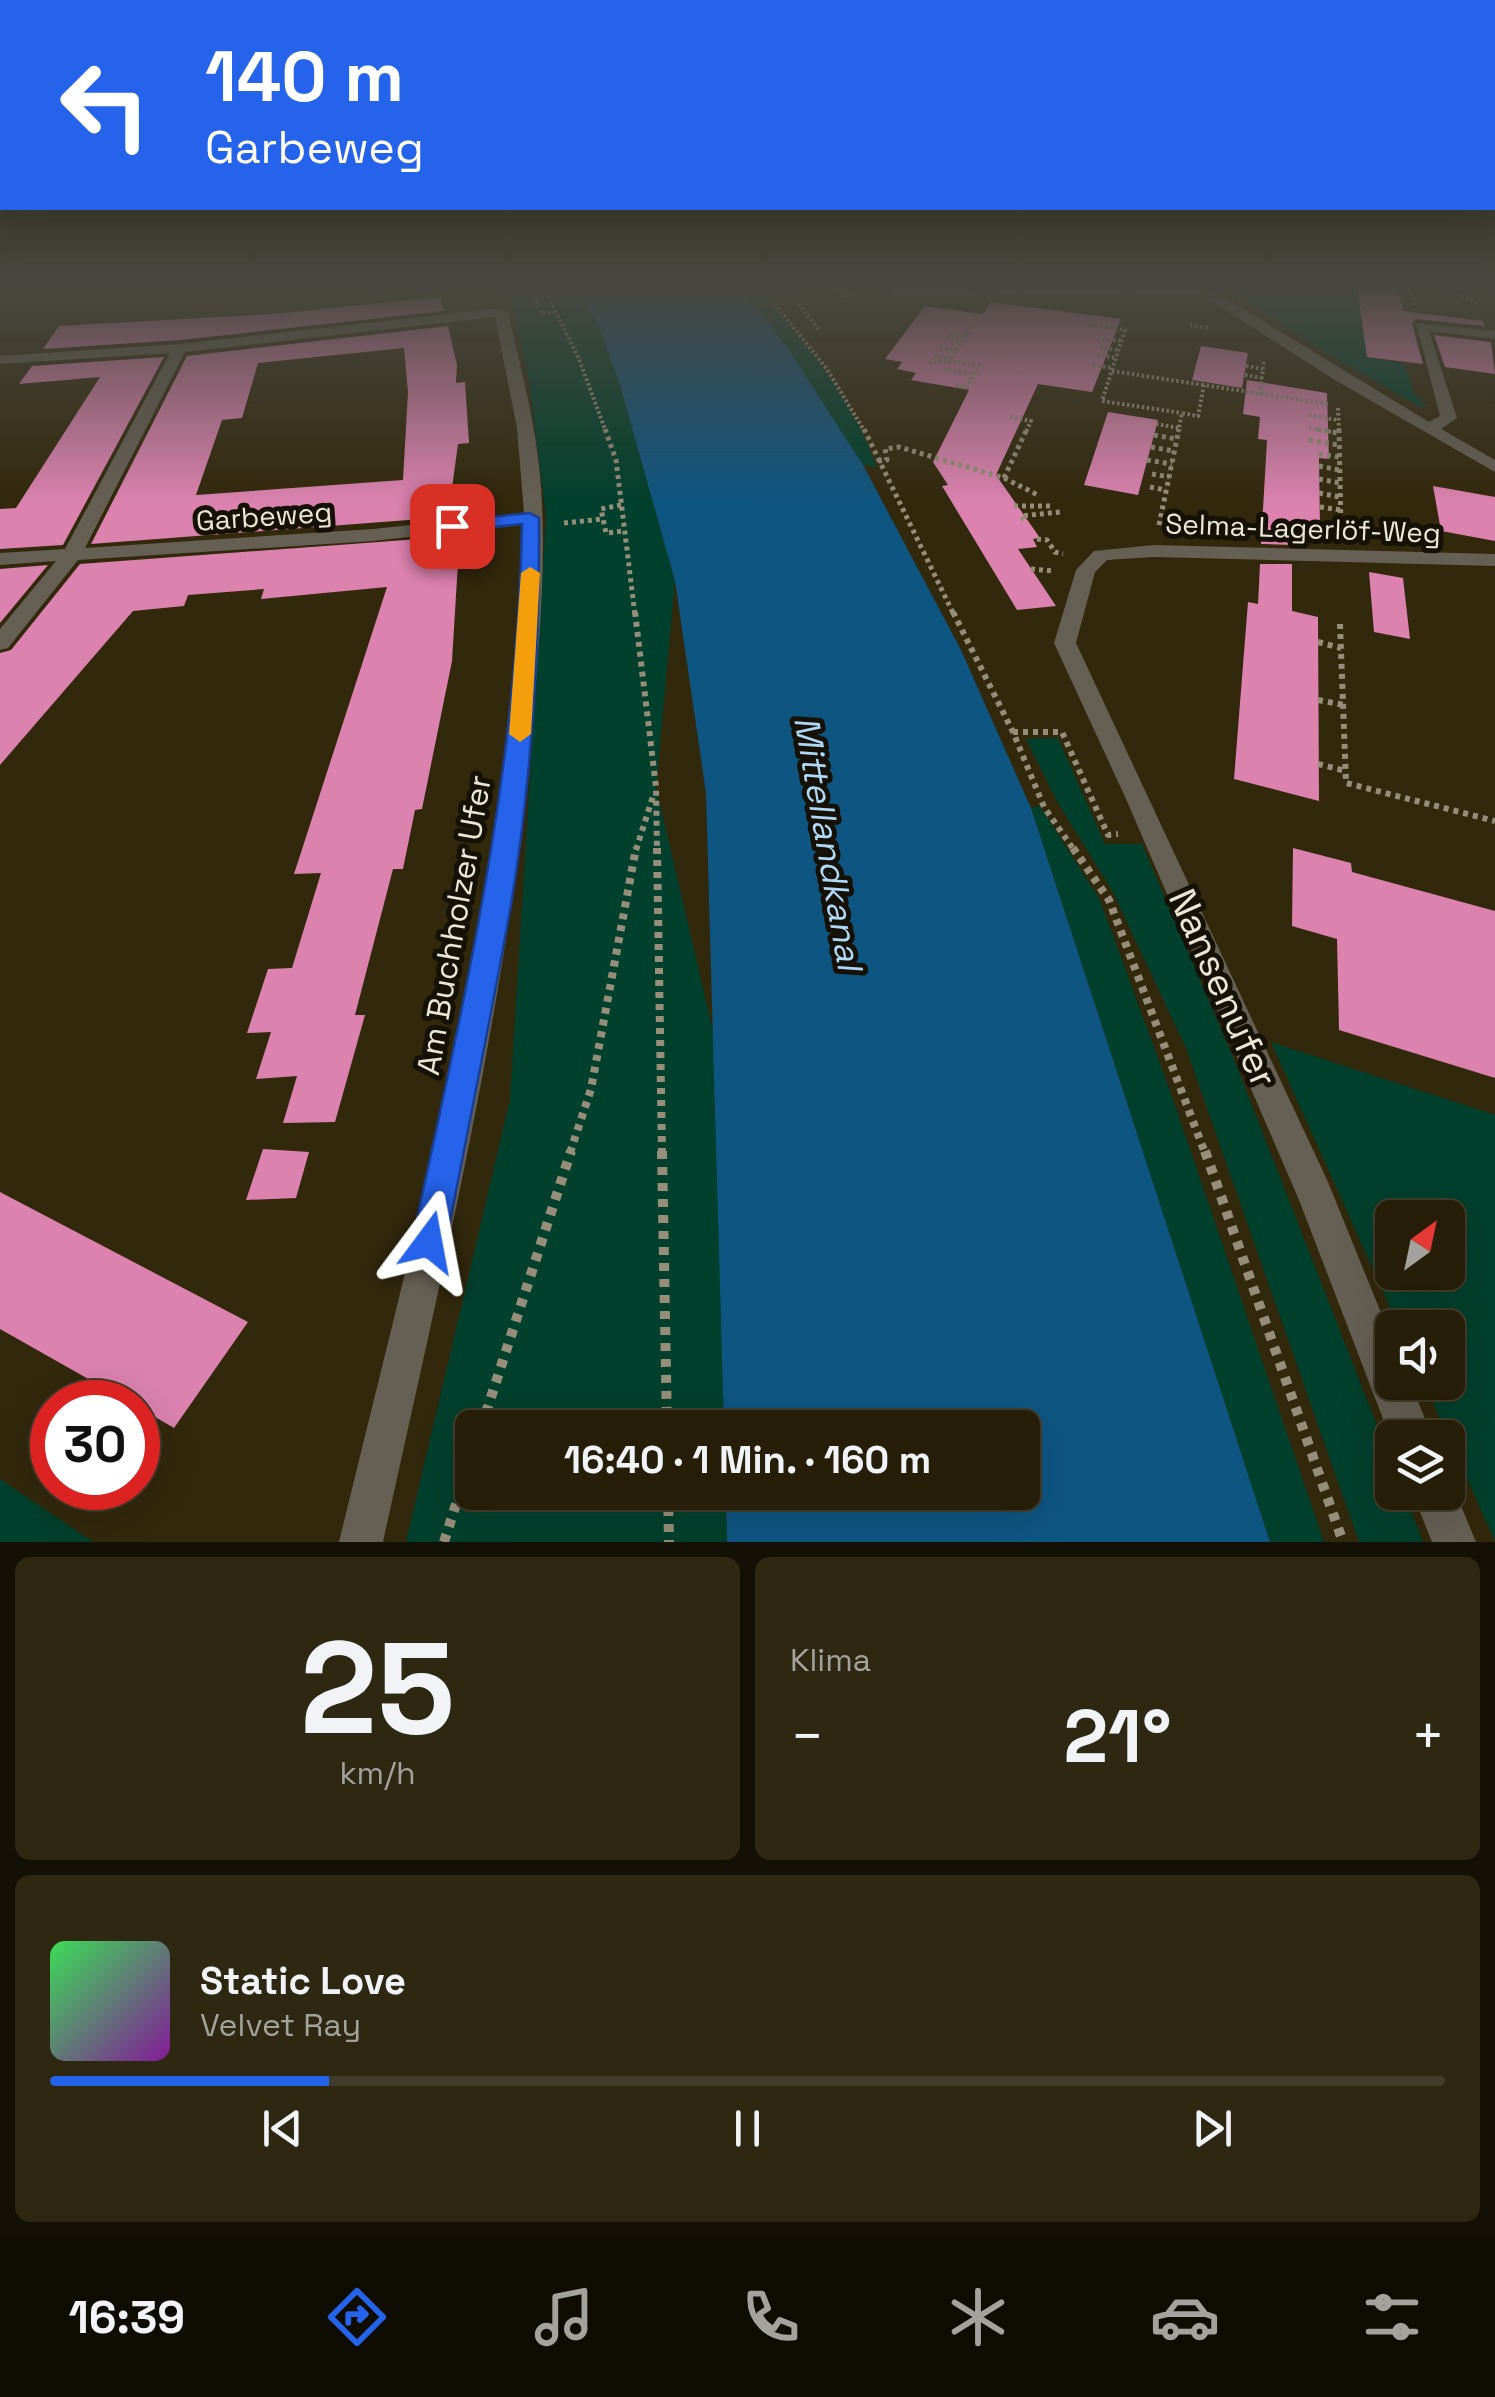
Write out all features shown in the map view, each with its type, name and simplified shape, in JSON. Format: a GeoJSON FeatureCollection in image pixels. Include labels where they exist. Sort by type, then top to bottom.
{"type":"FeatureCollection","features":[{"type":"Feature","properties":{"kind":"street"},"geometry":{"type":"LineString","coordinates":[[0,643],[70,556],[174,360]]}},
{"type":"Feature","properties":{"kind":"street","name":"Am Buchholzer Ufer"},"geometry":{"type":"LineString","coordinates":[[361,1542],[455,1129],[498,902],[519,746],[540,521],[511,360]]}},
{"type":"Feature","properties":{"kind":"street"},"geometry":{"type":"LineString","coordinates":[[1316,360],[1495,466]]}},
{"type":"Feature","properties":{"kind":"street"},"geometry":{"type":"LineString","coordinates":[[1430,429],[1449,418],[1431,360]]}},
{"type":"Feature","properties":{"kind":"street","name":"Garbeweg"},"geometry":{"type":"LineString","coordinates":[[0,559],[373,536],[540,521]]}},
{"type":"Feature","properties":{"kind":"street","name":"Selma-Lagerlöf-Weg"},"geometry":{"type":"LineString","coordinates":[[1110,554],[1154,551],[1495,560]]}},
{"type":"Feature","properties":{"kind":"street","name":"Nansenufer"},"geometry":{"type":"LineString","coordinates":[[1110,554],[1095,558],[1086,570],[1064,643],[1066,650],[1139,799],[1299,1159],[1405,1420]]}},
{"type":"Feature","properties":{"kind":"street"},"geometry":{"type":"LineString","coordinates":[[1441,1510],[1454,1542]]}},
{"type":"Feature","properties":{"kind":"path"},"geometry":{"type":"LineString","coordinates":[[579,360],[616,460],[656,787],[667,1410]]}},
{"type":"Feature","properties":{"kind":"path"},"geometry":{"type":"LineString","coordinates":[[819,360],[870,440],[1013,732],[1044,807],[1109,900],[1183,1090],[1343,1542]]}},
{"type":"Feature","properties":{"kind":"path"},"geometry":{"type":"LineString","coordinates":[[930,363],[950,360],[979,365],[966,386],[956,385]]}},
{"type":"Feature","properties":{"kind":"path"},"geometry":{"type":"LineString","coordinates":[[1115,360],[1102,400],[1198,416],[1204,385]]}},
{"type":"Feature","properties":{"kind":"path"},"geometry":{"type":"LineString","coordinates":[[1260,394],[1264,360]]}},
{"type":"Feature","properties":{"kind":"path"},"geometry":{"type":"LineString","coordinates":[[1094,365],[1111,372],[1338,406],[1341,533]]}},
{"type":"Feature","properties":{"kind":"path"},"geometry":{"type":"LineString","coordinates":[[1246,366],[1263,368]]}},
{"type":"Feature","properties":{"kind":"path"},"geometry":{"type":"LineString","coordinates":[[944,369],[974,374]]}},
{"type":"Feature","properties":{"kind":"path"},"geometry":{"type":"LineString","coordinates":[[1098,376],[1111,372]]}},
{"type":"Feature","properties":{"kind":"path"},"geometry":{"type":"LineString","coordinates":[[1245,375],[1262,378]]}},
{"type":"Feature","properties":{"kind":"path"},"geometry":{"type":"LineString","coordinates":[[1094,385],[1106,387]]}},
{"type":"Feature","properties":{"kind":"path"},"geometry":{"type":"LineString","coordinates":[[1154,551],[1182,413]]}},
{"type":"Feature","properties":{"kind":"path"},"geometry":{"type":"LineString","coordinates":[[1309,416],[1338,420]]}},
{"type":"Feature","properties":{"kind":"path"},"geometry":{"type":"LineString","coordinates":[[1004,478],[1031,421],[1010,417]]}},
{"type":"Feature","properties":{"kind":"path"},"geometry":{"type":"LineString","coordinates":[[1156,424],[1179,428]]}},
{"type":"Feature","properties":{"kind":"path"},"geometry":{"type":"LineString","coordinates":[[1309,428],[1338,433]]}},
{"type":"Feature","properties":{"kind":"path"},"geometry":{"type":"LineString","coordinates":[[1014,434],[1024,435]]}},
{"type":"Feature","properties":{"kind":"path"},"geometry":{"type":"LineString","coordinates":[[1154,436],[1176,439]]}},
{"type":"Feature","properties":{"kind":"path"},"geometry":{"type":"LineString","coordinates":[[1309,440],[1338,445]]}},
{"type":"Feature","properties":{"kind":"path"},"geometry":{"type":"LineString","coordinates":[[1010,443],[1020,445]]}},
{"type":"Feature","properties":{"kind":"path"},"geometry":{"type":"LineString","coordinates":[[878,461],[887,460],[885,449],[900,447],[1004,478],[1040,496]]}},
{"type":"Feature","properties":{"kind":"path"},"geometry":{"type":"LineString","coordinates":[[1150,447],[1174,451]]}},
{"type":"Feature","properties":{"kind":"path"},"geometry":{"type":"LineString","coordinates":[[1005,454],[1015,456]]}},
{"type":"Feature","properties":{"kind":"path"},"geometry":{"type":"LineString","coordinates":[[1319,454],[1339,457]]}},
{"type":"Feature","properties":{"kind":"path"},"geometry":{"type":"LineString","coordinates":[[1147,460],[1172,464]]}},
{"type":"Feature","properties":{"kind":"path"},"geometry":{"type":"LineString","coordinates":[[1319,466],[1339,470]]}},
{"type":"Feature","properties":{"kind":"path"},"geometry":{"type":"LineString","coordinates":[[1152,474],[1169,477]]}},
{"type":"Feature","properties":{"kind":"path"},"geometry":{"type":"LineString","coordinates":[[1319,479],[1340,482]]}},
{"type":"Feature","properties":{"kind":"path"},"geometry":{"type":"LineString","coordinates":[[1000,486],[1017,484]]}},
{"type":"Feature","properties":{"kind":"path"},"geometry":{"type":"LineString","coordinates":[[1150,487],[1166,490]]}},
{"type":"Feature","properties":{"kind":"path"},"geometry":{"type":"LineString","coordinates":[[1319,493],[1340,497]]}},
{"type":"Feature","properties":{"kind":"path"},"geometry":{"type":"LineString","coordinates":[[621,504],[601,506],[606,533],[624,531]]}},
{"type":"Feature","properties":{"kind":"path"},"geometry":{"type":"LineString","coordinates":[[1014,506],[1052,506]]}},
{"type":"Feature","properties":{"kind":"path"},"geometry":{"type":"LineString","coordinates":[[1320,506],[1340,510]]}},
{"type":"Feature","properties":{"kind":"path"},"geometry":{"type":"LineString","coordinates":[[1024,520],[1020,516],[1060,512]]}},
{"type":"Feature","properties":{"kind":"path"},"geometry":{"type":"LineString","coordinates":[[540,521],[603,520]]}},
{"type":"Feature","properties":{"kind":"path"},"geometry":{"type":"LineString","coordinates":[[1340,624],[1346,784],[1495,822]]}},
{"type":"Feature","properties":{"kind":"path"},"geometry":{"type":"LineString","coordinates":[[1318,642],[1341,648]]}},
{"type":"Feature","properties":{"kind":"path"},"geometry":{"type":"LineString","coordinates":[[1318,700],[1344,705]]}},
{"type":"Feature","properties":{"kind":"path"},"geometry":{"type":"LineString","coordinates":[[1318,764],[1346,771]]}},
{"type":"Feature","properties":{"kind":"path"},"geometry":{"type":"LineString","coordinates":[[487,1410],[591,1089],[630,868],[656,787]]}},
{"type":"Feature","properties":{"kind":"path"},"geometry":{"type":"LineString","coordinates":[[444,1542],[455,1507]]}},
{"type":"Feature","properties":{"kind":"path"},"geometry":{"type":"LineString","coordinates":[[668,1510],[669,1542]]}},
{"type":"Feature","properties":{"kind":"green space"},"geometry":{"type":"Polygon","coordinates":[[[525,360],[611,360],[675,581],[656,787],[716,1044],[724,1410],[455,1410],[455,1510],[726,1510],[727,1542],[406,1542],[510,1100],[546,517],[525,360]]]}},
{"type":"Feature","properties":{"kind":"green space"},"geometry":{"type":"Polygon","coordinates":[[[795,360],[817,360],[842,396],[877,467],[863,465],[795,360]]]}},
{"type":"Feature","properties":{"kind":"green space"},"geometry":{"type":"Polygon","coordinates":[[[1339,360],[1404,364],[1414,393],[1426,406],[1420,407],[1339,360]]]}},
{"type":"Feature","properties":{"kind":"green space"},"geometry":{"type":"Polygon","coordinates":[[[1058,738],[1105,844],[1142,844],[1235,1062],[1375,1420],[1375,1510],[1411,1510],[1423,1542],[1359,1542],[1186,1048],[1113,892],[1058,803],[1026,739],[1058,738]]]}},
{"type":"Feature","properties":{"kind":"green space"},"geometry":{"type":"Polygon","coordinates":[[[1040,806],[1100,900],[1169,1088],[1324,1542],[1270,1542],[1031,808],[1040,806]]]}},
{"type":"Feature","properties":{"kind":"green space"},"geometry":{"type":"Polygon","coordinates":[[[1271,1042],[1495,1115],[1495,1541],[1465,1474],[1465,1420],[1441,1420],[1432,1400],[1465,1400],[1465,1310],[1391,1310],[1382,1290],[1465,1290],[1465,1200],[1375,1200],[1375,1274],[1271,1042]]]}},
{"type":"Feature","properties":{"kind":"green space"},"geometry":{"type":"Polygon","coordinates":[[[0,1479],[30,1499],[30,1510],[46,1510],[93,1542],[0,1542],[0,1479]]]}},
{"type":"Feature","properties":{"kind":"water","name":"Mittellandkanal"},"geometry":{"type":"Polygon","coordinates":[[[611,360],[795,360],[863,465],[961,650],[1031,808],[1270,1542],[727,1542],[726,1510],[1040,1510],[1040,1410],[724,1410],[706,793],[675,581],[611,360]]]}},
{"type":"Feature","properties":{"kind":"building"},"geometry":{"type":"Polygon","coordinates":[[[162,360],[63,545],[0,549],[0,509],[16,508],[100,377],[19,384],[32,366],[162,360]]]}},
{"type":"Feature","properties":{"kind":"building"},"geometry":{"type":"Polygon","coordinates":[[[185,360],[288,360],[258,363],[242,418],[222,420],[196,495],[403,480],[408,392],[405,360],[456,360],[456,383],[465,382],[469,443],[458,444],[448,517],[91,544],[185,360]]]}},
{"type":"Feature","properties":{"kind":"building"},"geometry":{"type":"Polygon","coordinates":[[[890,360],[1105,360],[1092,392],[1038,384],[996,475],[1040,538],[1033,539],[1037,547],[1018,549],[1056,606],[1017,610],[942,486],[948,485],[933,462],[969,390],[911,380],[916,373],[897,369],[902,362],[890,360]]]}},
{"type":"Feature","properties":{"kind":"building"},"geometry":{"type":"Polygon","coordinates":[[[1197,360],[1247,360],[1242,388],[1192,380],[1197,360]]]}},
{"type":"Feature","properties":{"kind":"building"},"geometry":{"type":"Polygon","coordinates":[[[1391,360],[1422,360],[1423,364],[1391,360]]]}},
{"type":"Feature","properties":{"kind":"building"},"geometry":{"type":"Polygon","coordinates":[[[1443,360],[1493,360],[1495,374],[1445,367],[1443,360]]]}},
{"type":"Feature","properties":{"kind":"building"},"geometry":{"type":"Polygon","coordinates":[[[1247,380],[1327,393],[1329,459],[1319,458],[1320,528],[1292,523],[1292,545],[1261,544],[1267,440],[1258,439],[1260,417],[1243,414],[1247,380]]]}},
{"type":"Feature","properties":{"kind":"building"},"geometry":{"type":"Polygon","coordinates":[[[1108,412],[1158,420],[1138,495],[1084,485],[1108,412]]]}},
{"type":"Feature","properties":{"kind":"building"},"geometry":{"type":"Polygon","coordinates":[[[1433,486],[1495,497],[1495,541],[1441,531],[1433,486]]]}},
{"type":"Feature","properties":{"kind":"building"},"geometry":{"type":"Polygon","coordinates":[[[446,537],[444,548],[459,546],[452,661],[422,809],[415,810],[403,869],[393,869],[355,1015],[365,1015],[335,1122],[283,1123],[297,1076],[256,1079],[271,1032],[247,1033],[268,969],[292,968],[321,873],[294,874],[387,587],[261,599],[264,589],[188,595],[184,606],[133,611],[0,765],[0,653],[11,650],[80,564],[446,537]]]}},
{"type":"Feature","properties":{"kind":"building"},"geometry":{"type":"Polygon","coordinates":[[[1260,564],[1292,564],[1292,611],[1318,617],[1319,801],[1234,779],[1248,602],[1258,604],[1260,564]]]}},
{"type":"Feature","properties":{"kind":"building"},"geometry":{"type":"Polygon","coordinates":[[[48,565],[0,623],[0,569],[48,565]]]}},
{"type":"Feature","properties":{"kind":"building"},"geometry":{"type":"Polygon","coordinates":[[[1369,572],[1403,578],[1410,639],[1374,632],[1369,572]]]}},
{"type":"Feature","properties":{"kind":"building"},"geometry":{"type":"Polygon","coordinates":[[[1293,848],[1351,863],[1352,872],[1495,911],[1495,1078],[1339,1030],[1337,939],[1292,926],[1293,848]]]}},
{"type":"Feature","properties":{"kind":"building"},"geometry":{"type":"Polygon","coordinates":[[[263,1149],[309,1152],[296,1198],[246,1200],[263,1149]]]}},
{"type":"Feature","properties":{"kind":"building"},"geometry":{"type":"Polygon","coordinates":[[[0,1192],[248,1322],[174,1428],[160,1420],[160,1380],[90,1380],[0,1329],[0,1192]]]}},
{"type":"Feature","properties":{"kind":"slow traffic"},"geometry":{"type":"LineString","coordinates":[[520,734],[530,573]]}},
{"type":"Feature","properties":{"kind":"route"},"geometry":{"type":"LineString","coordinates":[[429,1242],[455,1129],[498,902],[519,746],[530,609],[530,518],[452,526]]}}]}
